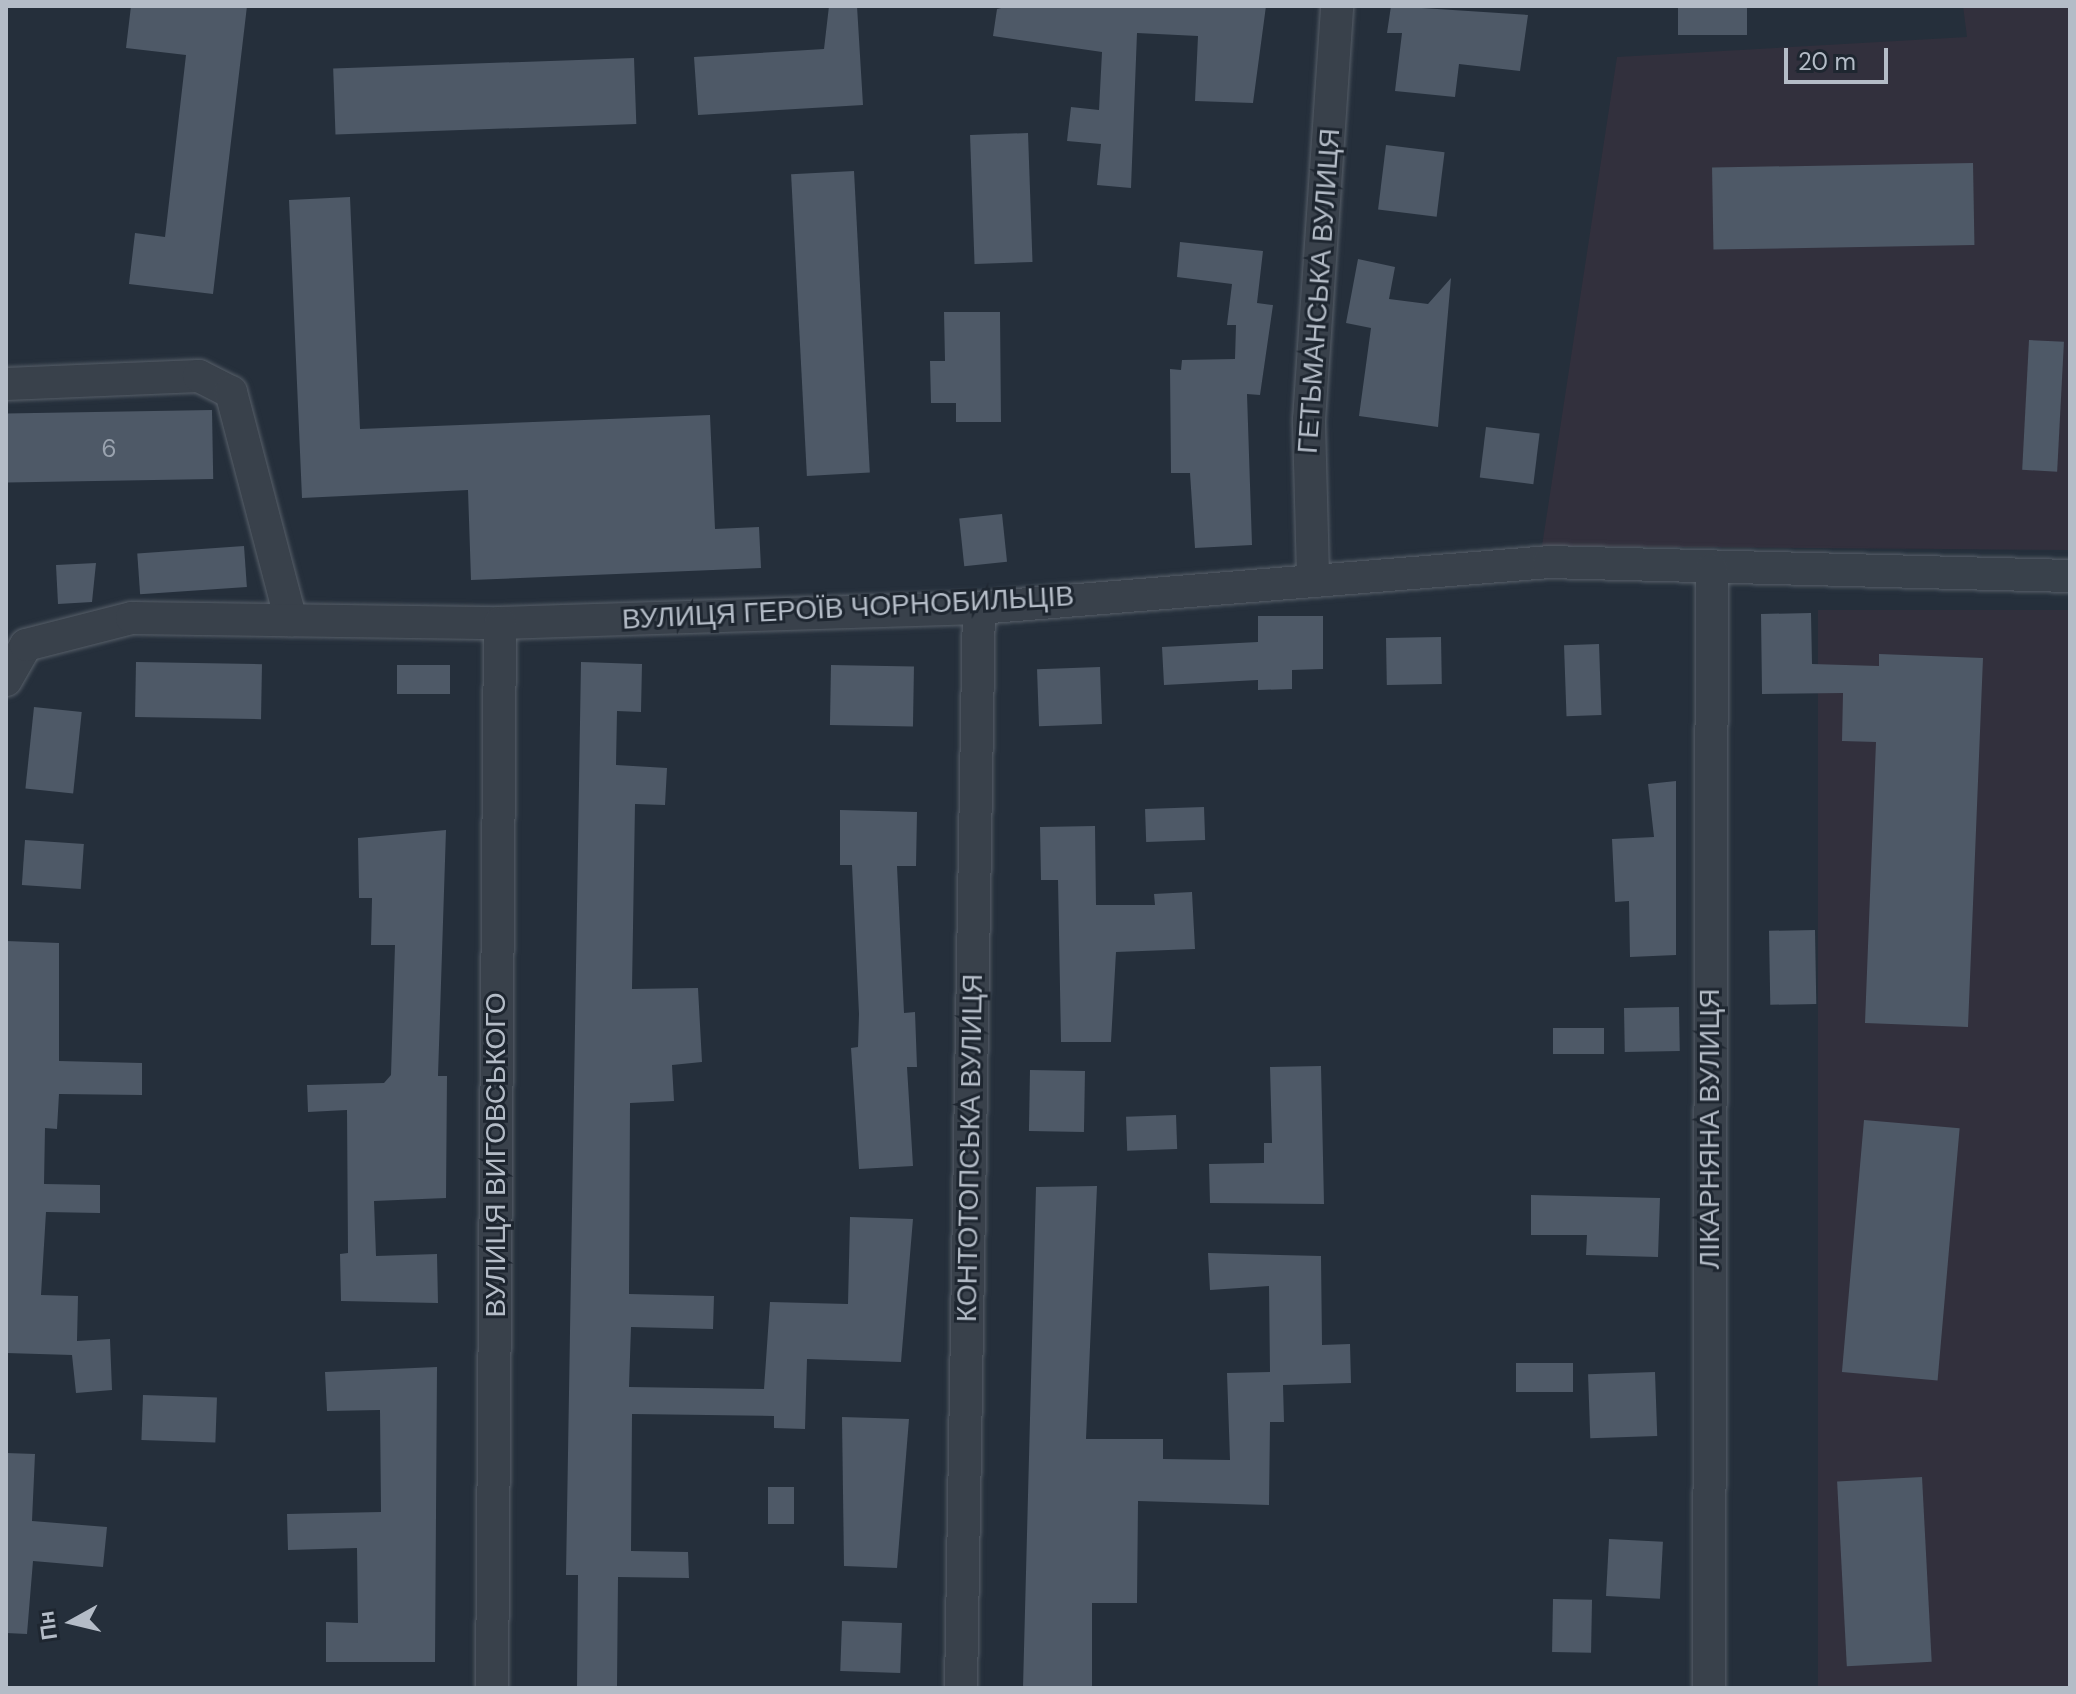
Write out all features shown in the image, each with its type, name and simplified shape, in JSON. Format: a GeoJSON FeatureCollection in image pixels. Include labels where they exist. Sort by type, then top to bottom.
{"type":"FeatureCollection","features":[{"type":"Feature","properties":{"kind":"street","name":"ГЕТЬМАНСЬКА ВУЛИЦЯ"},"geometry":{"type":"LineString","coordinates":[[1313,576],[1309,420],[1337,6]]}},
{"type":"Feature","properties":{"kind":"street"},"geometry":{"type":"LineString","coordinates":[[6,384],[199,376],[231,392],[291,620]]}},
{"type":"Feature","properties":{"kind":"street","name":"ВУЛИЦЯ ГЕРОЇВ ЧОРНОБИЛЬЦІВ"},"geometry":{"type":"LineString","coordinates":[[6,680],[26,645],[132,618],[500,623],[979,608],[1313,576],[1549,562],[1712,570],[2070,576]]}},
{"type":"Feature","properties":{"kind":"street","name":"ЛІКАРНЯНА ВУЛИЦЯ"},"geometry":{"type":"LineString","coordinates":[[1709,1688],[1712,570]]}},
{"type":"Feature","properties":{"kind":"street","name":"КОНТОТОПСЬКА ВУЛИЦЯ"},"geometry":{"type":"LineString","coordinates":[[961,1688],[979,608]]}},
{"type":"Feature","properties":{"kind":"street","name":"ВУЛИЦЯ ВИГОВСЬКОГО"},"geometry":{"type":"LineString","coordinates":[[492,1688],[500,623]]}},
{"type":"Feature","properties":{"kind":"shaded area"},"geometry":{"type":"Polygon","coordinates":[[[1963,6],[2070,6],[2070,550],[1542,546],[1617,57],[1967,37],[1963,6]]]}},
{"type":"Feature","properties":{"kind":"shaded area"},"geometry":{"type":"Polygon","coordinates":[[[1818,610],[2070,610],[2070,1688],[1818,1688],[1818,610]]]}},
{"type":"Feature","properties":{"kind":"building"},"geometry":{"type":"Polygon","coordinates":[[[131,6],[247,6],[213,294],[129,284],[135,233],[165,237],[186,55],[126,48],[131,6]]]}},
{"type":"Feature","properties":{"kind":"building"},"geometry":{"type":"Polygon","coordinates":[[[829,6],[857,6],[863,105],[698,115],[694,57],[824,49],[829,6]]]}},
{"type":"Feature","properties":{"kind":"building"},"geometry":{"type":"Polygon","coordinates":[[[1010,6],[1266,6],[1253,103],[1195,101],[1198,36],[1137,33],[1131,188],[1097,185],[1101,144],[1067,141],[1071,107],[1099,110],[1102,52],[993,36],[997,9],[1010,6]]]}},
{"type":"Feature","properties":{"kind":"building"},"geometry":{"type":"Polygon","coordinates":[[[1391,6],[1528,15],[1520,71],[1459,64],[1455,97],[1395,91],[1402,33],[1387,33],[1391,6]]]}},
{"type":"Feature","properties":{"kind":"building"},"geometry":{"type":"Polygon","coordinates":[[[1678,6],[1747,6],[1747,35],[1678,35],[1678,6]]]}},
{"type":"Feature","properties":{"kind":"building"},"geometry":{"type":"Polygon","coordinates":[[[634,58],[636,124],[335,134],[333,69],[634,58]]]}},
{"type":"Feature","properties":{"kind":"building"},"geometry":{"type":"Polygon","coordinates":[[[1028,133],[1033,262],[975,264],[970,135],[1028,133]]]}},
{"type":"Feature","properties":{"kind":"building"},"geometry":{"type":"Polygon","coordinates":[[[1386,145],[1445,152],[1437,217],[1378,210],[1386,145]]]}},
{"type":"Feature","properties":{"kind":"building"},"geometry":{"type":"Polygon","coordinates":[[[1973,163],[1974,245],[1713,250],[1712,168],[1973,163]]]}},
{"type":"Feature","properties":{"kind":"building"},"geometry":{"type":"Polygon","coordinates":[[[854,171],[870,473],[807,476],[791,174],[854,171]]]}},
{"type":"Feature","properties":{"kind":"building"},"geometry":{"type":"Polygon","coordinates":[[[350,197],[360,429],[710,415],[715,529],[759,527],[761,568],[471,580],[468,490],[302,498],[289,200],[350,197]]]}},
{"type":"Feature","properties":{"kind":"building"},"geometry":{"type":"Polygon","coordinates":[[[1180,242],[1263,251],[1257,303],[1273,305],[1260,395],[1247,394],[1252,545],[1195,548],[1190,473],[1171,473],[1170,369],[1181,370],[1182,360],[1235,359],[1236,325],[1227,325],[1232,284],[1177,277],[1180,242]]]}},
{"type":"Feature","properties":{"kind":"building"},"geometry":{"type":"Polygon","coordinates":[[[1358,259],[1395,267],[1389,299],[1428,304],[1451,278],[1438,427],[1359,416],[1371,328],[1346,323],[1358,259]]]}},
{"type":"Feature","properties":{"kind":"building"},"geometry":{"type":"Polygon","coordinates":[[[944,312],[1000,312],[1001,422],[956,422],[956,403],[931,403],[930,361],[945,361],[944,312]]]}},
{"type":"Feature","properties":{"kind":"building"},"geometry":{"type":"Polygon","coordinates":[[[2029,340],[2064,342],[2057,472],[2022,470],[2029,340]]]}},
{"type":"Feature","properties":{"kind":"building"},"geometry":{"type":"Polygon","coordinates":[[[212,410],[213,479],[7,483],[6,414],[212,410]]]}},
{"type":"Feature","properties":{"kind":"building"},"geometry":{"type":"Polygon","coordinates":[[[1486,427],[1540,434],[1533,484],[1480,478],[1486,427]]]}},
{"type":"Feature","properties":{"kind":"building"},"geometry":{"type":"Polygon","coordinates":[[[1002,514],[1007,562],[964,566],[959,518],[1002,514]]]}},
{"type":"Feature","properties":{"kind":"building"},"geometry":{"type":"Polygon","coordinates":[[[244,546],[247,587],[140,594],[137,553],[244,546]]]}},
{"type":"Feature","properties":{"kind":"building"},"geometry":{"type":"Polygon","coordinates":[[[96,563],[92,602],[58,604],[56,565],[96,563]]]}},
{"type":"Feature","properties":{"kind":"building"},"geometry":{"type":"Polygon","coordinates":[[[1811,613],[1812,664],[1879,666],[1879,654],[1983,658],[1968,1027],[1865,1023],[1876,742],[1842,741],[1843,693],[1762,694],[1761,614],[1811,613]]]}},
{"type":"Feature","properties":{"kind":"building"},"geometry":{"type":"Polygon","coordinates":[[[1258,616],[1323,616],[1323,669],[1292,670],[1292,689],[1258,690],[1258,680],[1164,685],[1162,647],[1258,642],[1258,616]]]}},
{"type":"Feature","properties":{"kind":"building"},"geometry":{"type":"Polygon","coordinates":[[[1441,637],[1442,684],[1387,685],[1386,638],[1441,637]]]}},
{"type":"Feature","properties":{"kind":"building"},"geometry":{"type":"Polygon","coordinates":[[[1599,644],[1601,715],[1566,716],[1564,645],[1599,644]]]}},
{"type":"Feature","properties":{"kind":"building"},"geometry":{"type":"Polygon","coordinates":[[[136,662],[262,664],[261,719],[135,717],[136,662]]]}},
{"type":"Feature","properties":{"kind":"building"},"geometry":{"type":"Polygon","coordinates":[[[581,662],[642,664],[641,712],[617,711],[616,765],[667,768],[665,805],[635,804],[632,989],[698,988],[702,1062],[672,1065],[674,1101],[630,1103],[629,1294],[714,1296],[713,1329],[631,1327],[629,1387],[764,1389],[770,1302],[848,1304],[850,1217],[913,1219],[901,1362],[807,1359],[805,1429],[774,1428],[774,1416],[632,1414],[631,1551],[688,1552],[689,1578],[618,1577],[617,1688],[577,1688],[578,1575],[566,1575],[581,662]]]}},
{"type":"Feature","properties":{"kind":"building"},"geometry":{"type":"Polygon","coordinates":[[[397,665],[450,665],[450,694],[397,694],[397,665]]]}},
{"type":"Feature","properties":{"kind":"building"},"geometry":{"type":"Polygon","coordinates":[[[831,665],[914,666],[913,726],[830,725],[831,665]]]}},
{"type":"Feature","properties":{"kind":"building"},"geometry":{"type":"Polygon","coordinates":[[[1100,667],[1102,724],[1039,726],[1037,669],[1100,667]]]}},
{"type":"Feature","properties":{"kind":"building"},"geometry":{"type":"Polygon","coordinates":[[[34,707],[82,712],[73,794],[25,789],[34,707]]]}},
{"type":"Feature","properties":{"kind":"building"},"geometry":{"type":"Polygon","coordinates":[[[1676,781],[1676,955],[1630,957],[1629,901],[1615,902],[1612,839],[1654,837],[1648,784],[1676,781]]]}},
{"type":"Feature","properties":{"kind":"building"},"geometry":{"type":"Polygon","coordinates":[[[1204,807],[1205,840],[1146,842],[1145,809],[1204,807]]]}},
{"type":"Feature","properties":{"kind":"building"},"geometry":{"type":"Polygon","coordinates":[[[840,810],[917,812],[916,866],[897,866],[904,1013],[915,1012],[917,1067],[907,1067],[913,1166],[859,1169],[851,1048],[858,1047],[859,1014],[852,865],[840,865],[840,810]]]}},
{"type":"Feature","properties":{"kind":"building"},"geometry":{"type":"Polygon","coordinates":[[[1095,826],[1096,905],[1155,905],[1154,894],[1192,892],[1195,949],[1116,952],[1111,1042],[1061,1042],[1058,880],[1041,880],[1040,827],[1095,826]]]}},
{"type":"Feature","properties":{"kind":"building"},"geometry":{"type":"Polygon","coordinates":[[[446,830],[438,1076],[447,1076],[446,1198],[374,1201],[376,1256],[437,1254],[438,1303],[341,1301],[340,1254],[348,1253],[347,1110],[308,1112],[307,1085],[384,1083],[391,1075],[395,945],[371,945],[372,898],[359,898],[358,838],[446,830]]]}},
{"type":"Feature","properties":{"kind":"building"},"geometry":{"type":"Polygon","coordinates":[[[25,840],[84,844],[81,889],[22,885],[25,840]]]}},
{"type":"Feature","properties":{"kind":"building"},"geometry":{"type":"Polygon","coordinates":[[[1815,930],[1816,1004],[1770,1005],[1769,931],[1815,930]]]}},
{"type":"Feature","properties":{"kind":"building"},"geometry":{"type":"Polygon","coordinates":[[[6,941],[59,943],[59,1061],[142,1063],[142,1095],[59,1094],[57,1129],[45,1128],[44,1184],[100,1185],[100,1213],[46,1212],[41,1295],[78,1296],[77,1341],[110,1339],[112,1390],[76,1393],[72,1355],[6,1353],[6,941]]]}},
{"type":"Feature","properties":{"kind":"building"},"geometry":{"type":"Polygon","coordinates":[[[1679,1007],[1680,1051],[1625,1052],[1624,1008],[1679,1007]]]}},
{"type":"Feature","properties":{"kind":"building"},"geometry":{"type":"Polygon","coordinates":[[[1553,1028],[1604,1028],[1604,1054],[1553,1054],[1553,1028]]]}},
{"type":"Feature","properties":{"kind":"building"},"geometry":{"type":"Polygon","coordinates":[[[1321,1066],[1324,1204],[1210,1203],[1209,1164],[1264,1163],[1264,1143],[1272,1143],[1270,1067],[1321,1066]]]}},
{"type":"Feature","properties":{"kind":"building"},"geometry":{"type":"Polygon","coordinates":[[[1030,1070],[1085,1071],[1084,1132],[1029,1131],[1030,1070]]]}},
{"type":"Feature","properties":{"kind":"building"},"geometry":{"type":"Polygon","coordinates":[[[1176,1115],[1177,1149],[1127,1151],[1126,1117],[1176,1115]]]}},
{"type":"Feature","properties":{"kind":"building"},"geometry":{"type":"Polygon","coordinates":[[[1864,1120],[1960,1128],[1938,1380],[1842,1372],[1864,1120]]]}},
{"type":"Feature","properties":{"kind":"building"},"geometry":{"type":"Polygon","coordinates":[[[1097,1186],[1086,1439],[1163,1439],[1163,1459],[1230,1460],[1227,1373],[1270,1372],[1269,1286],[1210,1290],[1208,1253],[1321,1256],[1322,1345],[1350,1344],[1351,1383],[1283,1385],[1284,1422],[1270,1422],[1269,1505],[1138,1501],[1137,1603],[1092,1603],[1092,1688],[1023,1688],[1036,1187],[1097,1186]]]}},
{"type":"Feature","properties":{"kind":"building"},"geometry":{"type":"Polygon","coordinates":[[[1531,1195],[1660,1198],[1658,1257],[1586,1255],[1587,1235],[1531,1235],[1531,1195]]]}},
{"type":"Feature","properties":{"kind":"building"},"geometry":{"type":"Polygon","coordinates":[[[1516,1363],[1573,1363],[1573,1392],[1516,1392],[1516,1363]]]}},
{"type":"Feature","properties":{"kind":"building"},"geometry":{"type":"Polygon","coordinates":[[[437,1367],[435,1662],[326,1662],[326,1622],[358,1623],[357,1548],[288,1550],[287,1514],[381,1512],[380,1410],[327,1411],[325,1372],[437,1367]]]}},
{"type":"Feature","properties":{"kind":"building"},"geometry":{"type":"Polygon","coordinates":[[[1655,1372],[1657,1436],[1590,1438],[1588,1374],[1655,1372]]]}},
{"type":"Feature","properties":{"kind":"building"},"geometry":{"type":"Polygon","coordinates":[[[143,1395],[217,1398],[215,1443],[141,1440],[143,1395]]]}},
{"type":"Feature","properties":{"kind":"building"},"geometry":{"type":"Polygon","coordinates":[[[842,1417],[909,1419],[897,1568],[844,1566],[842,1417]]]}},
{"type":"Feature","properties":{"kind":"building"},"geometry":{"type":"Polygon","coordinates":[[[6,1453],[35,1454],[32,1521],[107,1527],[103,1567],[33,1561],[27,1634],[6,1633],[6,1453]]]}},
{"type":"Feature","properties":{"kind":"building"},"geometry":{"type":"Polygon","coordinates":[[[1922,1477],[1932,1662],[1847,1666],[1837,1481],[1922,1477]]]}},
{"type":"Feature","properties":{"kind":"building"},"geometry":{"type":"Polygon","coordinates":[[[768,1487],[794,1487],[794,1524],[768,1524],[768,1487]]]}},
{"type":"Feature","properties":{"kind":"building"},"geometry":{"type":"Polygon","coordinates":[[[1609,1539],[1663,1542],[1660,1599],[1606,1596],[1609,1539]]]}},
{"type":"Feature","properties":{"kind":"building"},"geometry":{"type":"Polygon","coordinates":[[[1553,1599],[1592,1600],[1591,1653],[1552,1652],[1553,1599]]]}},
{"type":"Feature","properties":{"kind":"building"},"geometry":{"type":"Polygon","coordinates":[[[842,1621],[902,1623],[900,1673],[840,1671],[842,1621]]]}}]}
